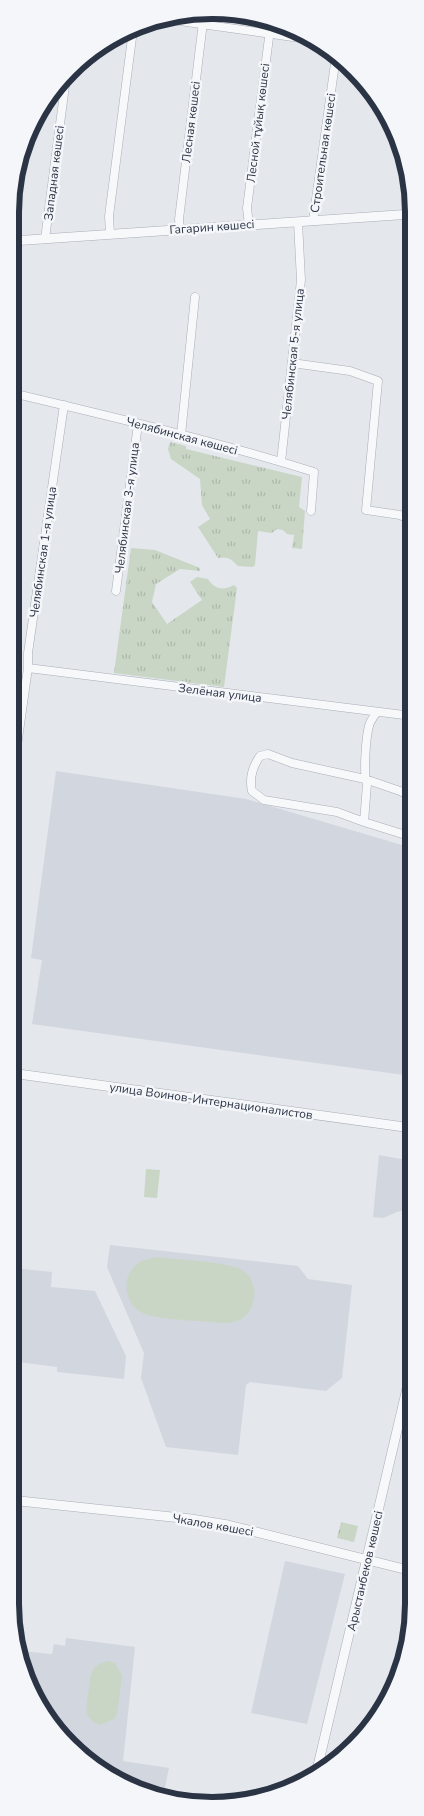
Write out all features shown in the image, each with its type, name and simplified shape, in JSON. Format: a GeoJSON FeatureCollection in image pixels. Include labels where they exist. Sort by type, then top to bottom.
{"type":"FeatureCollection","features":[{"type":"Feature","properties":{"kind":"street","name":"Лесная көшесі"},"geometry":{"type":"LineString","coordinates":[[180,230],[179,220],[204,19]]}},
{"type":"Feature","properties":{"kind":"street"},"geometry":{"type":"LineString","coordinates":[[180,21],[294,37]]}},
{"type":"Feature","properties":{"kind":"street","name":"Лесной тұйық көшесі"},"geometry":{"type":"LineString","coordinates":[[249,225],[247,208],[270,28]]}},
{"type":"Feature","properties":{"kind":"street"},"geometry":{"type":"LineString","coordinates":[[110,234],[109,216],[132,36]]}},
{"type":"Feature","properties":{"kind":"street","name":"Строительная көшесі"},"geometry":{"type":"LineString","coordinates":[[313,220],[335,63]]}},
{"type":"Feature","properties":{"kind":"street","name":"Западная көшесі"},"geometry":{"type":"LineString","coordinates":[[45,239],[65,88]]}},
{"type":"Feature","properties":{"kind":"street","name":"Гагарин көшесі"},"geometry":{"type":"LineString","coordinates":[[19,241],[405,214]]}},
{"type":"Feature","properties":{"kind":"street","name":"Челябинская 5-я улица"},"geometry":{"type":"LineString","coordinates":[[281,462],[301,280],[298,222]]}},
{"type":"Feature","properties":{"kind":"street"},"geometry":{"type":"LineString","coordinates":[[181,435],[195,297]]}},
{"type":"Feature","properties":{"kind":"street"},"geometry":{"type":"LineString","coordinates":[[292,363],[350,371],[378,380],[366,510],[400,515],[405,518]]}},
{"type":"Feature","properties":{"kind":"street","name":"Челябинская көшесі"},"geometry":{"type":"LineString","coordinates":[[19,394],[181,435],[314,472],[311,511]]}},
{"type":"Feature","properties":{"kind":"street","name":"Челябинская 1-я улица"},"geometry":{"type":"LineString","coordinates":[[19,732],[28,668],[28,653],[64,405]]}},
{"type":"Feature","properties":{"kind":"street","name":"Челябинская 3-я улица"},"geometry":{"type":"LineString","coordinates":[[116,591],[138,424]]}},
{"type":"Feature","properties":{"kind":"street","name":"Зелёная улица"},"geometry":{"type":"LineString","coordinates":[[28,668],[405,715]]}},
{"type":"Feature","properties":{"kind":"street"},"geometry":{"type":"LineString","coordinates":[[364,822],[369,725],[377,712]]}},
{"type":"Feature","properties":{"kind":"street"},"geometry":{"type":"LineString","coordinates":[[405,794],[365,779],[292,763],[268,754],[260,756],[250,782],[252,791],[264,800],[337,812],[405,835]]}},
{"type":"Feature","properties":{"kind":"street","name":"улица Воинов-Интернационалистов"},"geometry":{"type":"LineString","coordinates":[[19,1074],[405,1127]]}},
{"type":"Feature","properties":{"kind":"street","name":"Арыстанбеков көшесі"},"geometry":{"type":"LineString","coordinates":[[318,1766],[405,1398]]}},
{"type":"Feature","properties":{"kind":"street","name":"Чкалов көшесі"},"geometry":{"type":"LineString","coordinates":[[19,1501],[228,1525],[405,1569]]}},
{"type":"Feature","properties":{"kind":"shaded area"},"geometry":{"type":"Polygon","coordinates":[[[56,771],[246,799],[405,846],[405,1075],[32,1024],[42,960],[31,958],[56,771]]]}},
{"type":"Feature","properties":{"kind":"shaded area"},"geometry":{"type":"Polygon","coordinates":[[[379,1155],[405,1160],[405,1210],[383,1218],[373,1217],[379,1155]]]}},
{"type":"Feature","properties":{"kind":"shaded area"},"geometry":{"type":"Polygon","coordinates":[[[110,1245],[298,1266],[308,1279],[352,1285],[342,1378],[326,1391],[250,1382],[246,1385],[238,1455],[166,1447],[141,1378],[144,1353],[107,1267],[110,1245]]]}},
{"type":"Feature","properties":{"kind":"shaded area"},"geometry":{"type":"Polygon","coordinates":[[[19,1269],[52,1272],[51,1287],[95,1291],[126,1356],[124,1379],[57,1372],[57,1367],[19,1362],[19,1269]]]}},
{"type":"Feature","properties":{"kind":"shaded area"},"geometry":{"type":"Polygon","coordinates":[[[285,1561],[345,1574],[307,1724],[251,1713],[285,1561]]]}},
{"type":"Feature","properties":{"kind":"shaded area"},"geometry":{"type":"Polygon","coordinates":[[[66,1638],[135,1647],[123,1761],[169,1768],[164,1791],[138,1783],[105,1765],[75,1741],[51,1711],[33,1678],[24,1651],[52,1654],[54,1644],[65,1646],[66,1638]]]}},
{"type":"Feature","properties":{"kind":"green space"},"geometry":{"type":"Polygon","coordinates":[[[170,442],[186,446],[186,449],[302,477],[299,507],[305,511],[302,549],[292,548],[294,535],[287,534],[283,530],[277,529],[272,533],[258,531],[255,565],[253,567],[238,566],[224,557],[218,558],[198,527],[210,519],[202,505],[200,479],[171,459],[168,449],[170,442]]]}},
{"type":"Feature","properties":{"kind":"green space"},"geometry":{"type":"Polygon","coordinates":[[[131,548],[155,550],[200,568],[200,571],[180,569],[156,584],[152,602],[167,624],[202,600],[190,582],[197,577],[208,579],[219,588],[234,585],[237,588],[224,687],[114,673],[131,548]]]}},
{"type":"Feature","properties":{"kind":"green space"},"geometry":{"type":"Polygon","coordinates":[[[146,1169],[160,1170],[157,1198],[144,1197],[146,1169]]]}},
{"type":"Feature","properties":{"kind":"green space"},"geometry":{"type":"Polygon","coordinates":[[[157,1257],[212,1262],[240,1269],[247,1274],[254,1288],[253,1304],[244,1317],[230,1323],[163,1318],[145,1314],[132,1304],[126,1286],[130,1272],[136,1265],[147,1259],[157,1257]]]}},
{"type":"Feature","properties":{"kind":"green space"},"geometry":{"type":"Polygon","coordinates":[[[341,1522],[358,1526],[354,1542],[337,1538],[341,1522]]]}},
{"type":"Feature","properties":{"kind":"green space"},"geometry":{"type":"Polygon","coordinates":[[[108,1661],[115,1663],[122,1676],[117,1714],[114,1719],[100,1725],[90,1719],[87,1710],[87,1700],[93,1670],[99,1664],[108,1661]]]}}]}
